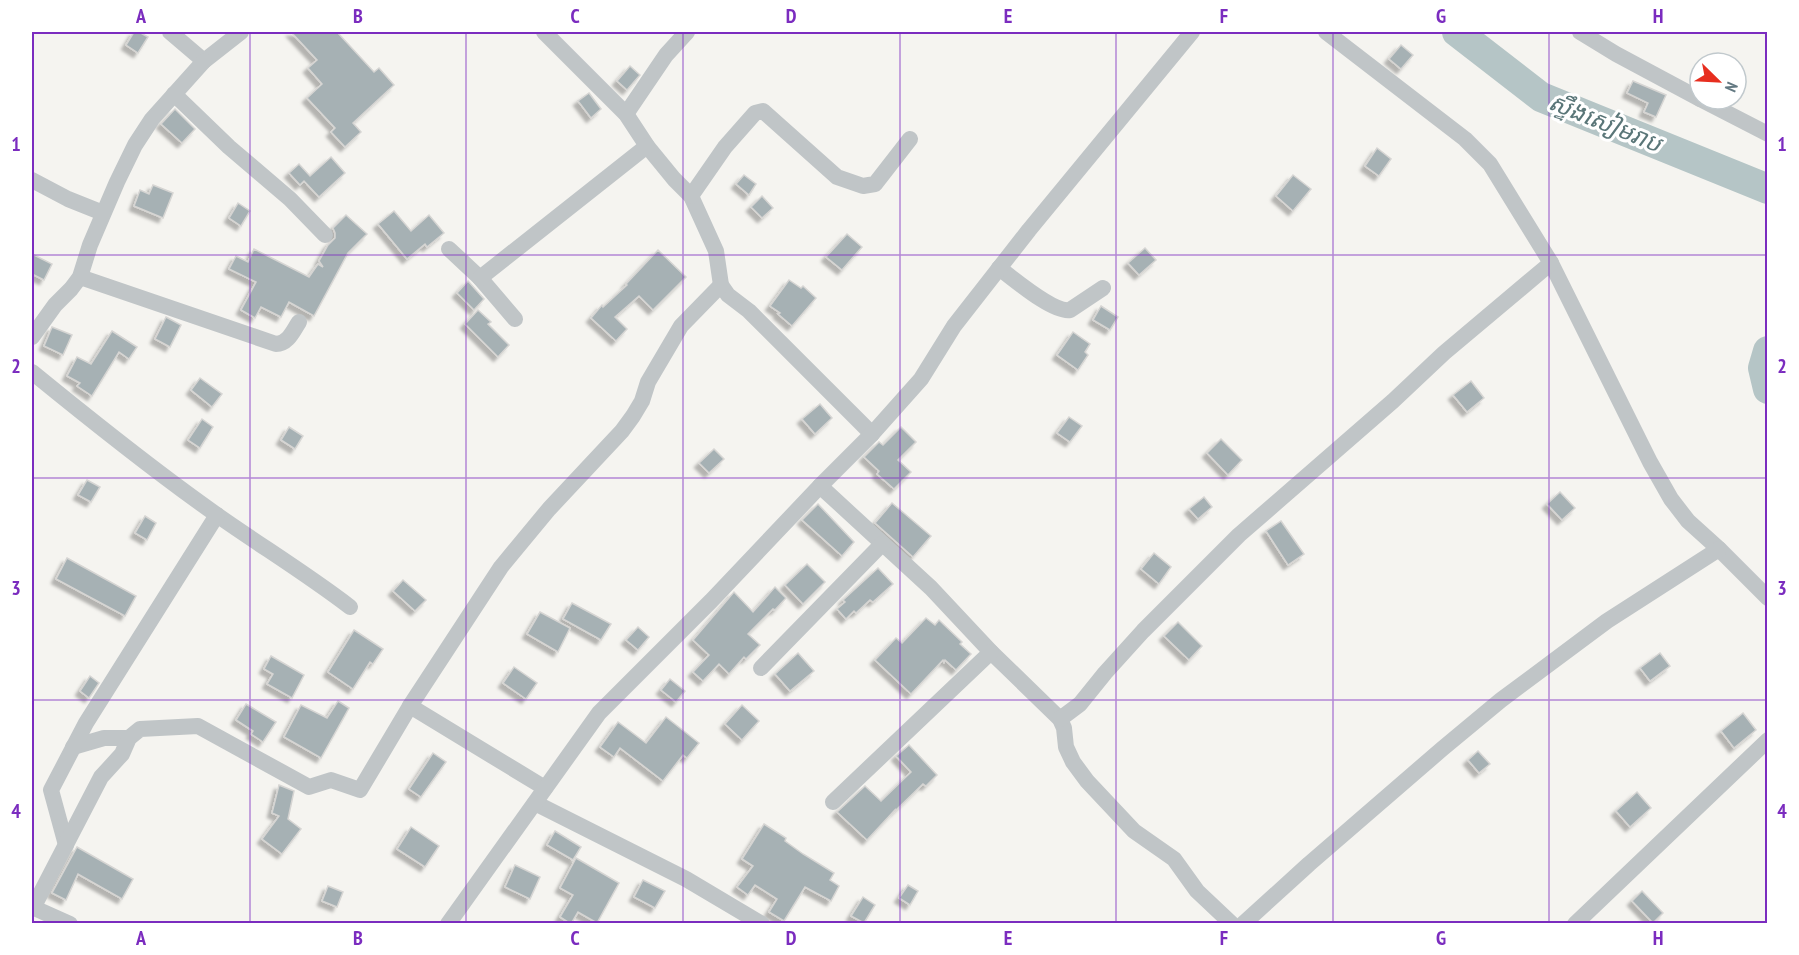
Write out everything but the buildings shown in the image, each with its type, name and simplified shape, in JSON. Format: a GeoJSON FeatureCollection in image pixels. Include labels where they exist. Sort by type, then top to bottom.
{"type":"FeatureCollection","features":[{"type":"Feature","properties":{"kind":"street"},"geometry":{"type":"LineString","coordinates":[[170,32],[204,61]]}},
{"type":"Feature","properties":{"kind":"street"},"geometry":{"type":"LineString","coordinates":[[32,337],[55,305],[80,277],[103,213],[135,145],[152,120],[204,61],[240,32]]}},
{"type":"Feature","properties":{"kind":"street"},"geometry":{"type":"LineString","coordinates":[[544,32],[626,114],[647,146],[691,196],[716,251],[721,285],[728,295],[749,311],[872,434]]}},
{"type":"Feature","properties":{"kind":"street"},"geometry":{"type":"LineString","coordinates":[[626,114],[666,54],[687,32]]}},
{"type":"Feature","properties":{"kind":"street"},"geometry":{"type":"LineString","coordinates":[[448,924],[599,713],[711,601],[921,380],[954,326],[999,268],[1192,32]]}},
{"type":"Feature","properties":{"kind":"street"},"geometry":{"type":"LineString","coordinates":[[1326,32],[1465,139],[1490,164],[1551,263],[1650,462],[1671,499],[1688,520],[1767,598]]}},
{"type":"Feature","properties":{"kind":"street"},"geometry":{"type":"LineString","coordinates":[[1580,32],[1688,93]]}},
{"type":"Feature","properties":{"kind":"street"},"geometry":{"type":"LineString","coordinates":[[174,94],[229,147],[290,199],[325,235]]}},
{"type":"Feature","properties":{"kind":"street"},"geometry":{"type":"LineString","coordinates":[[691,196],[725,147],[755,113],[763,111],[837,177],[863,186],[875,184],[910,139]]}},
{"type":"Feature","properties":{"kind":"street"},"geometry":{"type":"LineString","coordinates":[[1723,111],[1767,134]]}},
{"type":"Feature","properties":{"kind":"street"},"geometry":{"type":"LineString","coordinates":[[480,278],[647,146]]}},
{"type":"Feature","properties":{"kind":"street"},"geometry":{"type":"LineString","coordinates":[[32,180],[68,199],[103,213]]}},
{"type":"Feature","properties":{"kind":"street"},"geometry":{"type":"LineString","coordinates":[[449,249],[480,278],[515,319]]}},
{"type":"Feature","properties":{"kind":"street"},"geometry":{"type":"LineString","coordinates":[[1060,719],[1080,704],[1143,630],[1239,535],[1393,401],[1444,353],[1551,263]]}},
{"type":"Feature","properties":{"kind":"street"},"geometry":{"type":"LineString","coordinates":[[999,268],[1049,304],[1065,311],[1103,288]]}},
{"type":"Feature","properties":{"kind":"street"},"geometry":{"type":"LineString","coordinates":[[80,277],[276,344],[286,341],[299,322]]}},
{"type":"Feature","properties":{"kind":"street"},"geometry":{"type":"LineString","coordinates":[[70,924],[32,907],[101,777],[122,754],[129,738],[140,729],[198,726],[309,787],[331,780],[360,790],[410,706],[501,567],[549,508],[622,431],[642,401],[648,382],[681,326],[721,285]]}},
{"type":"Feature","properties":{"kind":"street"},"geometry":{"type":"LineString","coordinates":[[32,372],[117,441],[350,607]]}},
{"type":"Feature","properties":{"kind":"street"},"geometry":{"type":"LineString","coordinates":[[819,486],[931,588],[991,652],[1060,719],[1068,752],[1087,781],[1134,831],[1174,859],[1197,891],[1232,924]]}},
{"type":"Feature","properties":{"kind":"street"},"geometry":{"type":"LineString","coordinates":[[66,845],[51,790],[73,747],[218,515]]}},
{"type":"Feature","properties":{"kind":"street"},"geometry":{"type":"LineString","coordinates":[[761,668],[882,544]]}},
{"type":"Feature","properties":{"kind":"street"},"geometry":{"type":"LineString","coordinates":[[1243,924],[1342,835],[1501,700],[1607,621],[1719,549]]}},
{"type":"Feature","properties":{"kind":"street"},"geometry":{"type":"LineString","coordinates":[[833,802],[991,652]]}},
{"type":"Feature","properties":{"kind":"street"},"geometry":{"type":"LineString","coordinates":[[410,706],[544,788]]}},
{"type":"Feature","properties":{"kind":"street"},"geometry":{"type":"LineString","coordinates":[[73,747],[104,738],[129,738]]}},
{"type":"Feature","properties":{"kind":"street"},"geometry":{"type":"LineString","coordinates":[[1575,924],[1767,740]]}},
{"type":"Feature","properties":{"kind":"street"},"geometry":{"type":"LineString","coordinates":[[535,803],[686,879],[762,924]]}},
{"type":"Feature","properties":{"kind":"waterway","name":"ស្ទឹងសៀមរាប"},"geometry":{"type":"LineString","coordinates":[[1457,32],[1541,97],[1768,189]]}},
{"type":"Feature","properties":{"kind":"waterway","name":"ស្ទឹងសៀមរាប"},"geometry":{"type":"LineString","coordinates":[[1768,351],[1763,368],[1768,389]]}}]}
